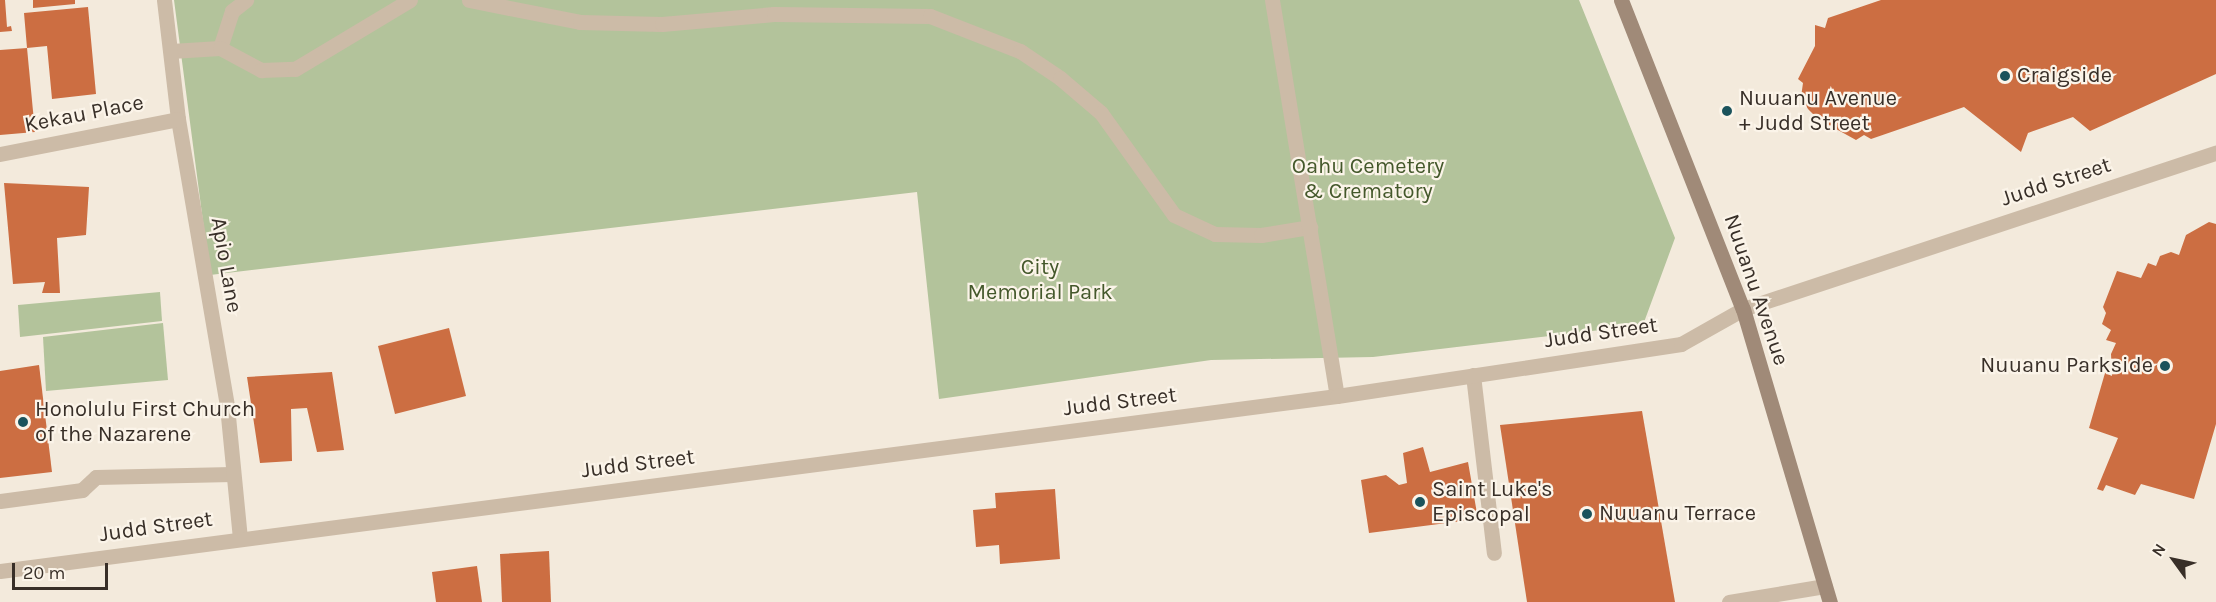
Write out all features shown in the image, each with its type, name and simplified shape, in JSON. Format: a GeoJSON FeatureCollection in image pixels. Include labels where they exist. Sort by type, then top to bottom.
{"type":"FeatureCollection","features":[{"type":"Feature","properties":{"kind":"main road","name":"Nuuanu Avenue"},"geometry":{"type":"LineString","coordinates":[[1621,0],[1743,309],[1830,602]]}},
{"type":"Feature","properties":{"kind":"street","name":"Apio Lane"},"geometry":{"type":"LineString","coordinates":[[164,0],[178,119],[227,406],[240,538]]}},
{"type":"Feature","properties":{"kind":"street"},"geometry":{"type":"LineString","coordinates":[[220,48],[232,11],[246,0]]}},
{"type":"Feature","properties":{"kind":"street"},"geometry":{"type":"LineString","coordinates":[[171,51],[220,48],[261,70],[295,69],[410,0]]}},
{"type":"Feature","properties":{"kind":"street"},"geometry":{"type":"LineString","coordinates":[[469,0],[580,22],[662,24],[774,14],[930,16],[1020,51],[1060,78],[1101,113],[1174,215],[1215,234],[1261,235],[1310,227]]}},
{"type":"Feature","properties":{"kind":"street"},"geometry":{"type":"LineString","coordinates":[[1272,0],[1337,396]]}},
{"type":"Feature","properties":{"kind":"street","name":"Kekau Place"},"geometry":{"type":"LineString","coordinates":[[0,154],[178,119]]}},
{"type":"Feature","properties":{"kind":"street","name":"Judd Street"},"geometry":{"type":"LineString","coordinates":[[0,571],[1337,396],[1681,344],[1743,309],[2216,153]]}},
{"type":"Feature","properties":{"kind":"street"},"geometry":{"type":"LineString","coordinates":[[1473,375],[1494,554]]}},
{"type":"Feature","properties":{"kind":"street"},"geometry":{"type":"LineString","coordinates":[[0,501],[82,490],[96,477],[232,474]]}},
{"type":"Feature","properties":{"kind":"street"},"geometry":{"type":"LineString","coordinates":[[1729,602],[1825,586]]}},
{"type":"Feature","properties":{"kind":"green space","name":"Oahu Cemetery & Crematory"},"geometry":{"type":"Polygon","coordinates":[[[174,0],[1579,0],[1675,238],[1643,325],[1373,357],[1211,360],[939,399],[917,192],[210,275],[174,0]]]}},
{"type":"Feature","properties":{"kind":"green space"},"geometry":{"type":"Polygon","coordinates":[[[160,292],[162,321],[20,337],[18,305],[160,292]]]}},
{"type":"Feature","properties":{"kind":"green space"},"geometry":{"type":"Polygon","coordinates":[[[163,323],[168,380],[46,391],[43,337],[163,323]]]}},
{"type":"Feature","properties":{"kind":"building"},"geometry":{"type":"Polygon","coordinates":[[[0,0],[5,0],[7,27],[11,26],[12,31],[0,32],[0,0]]]}},
{"type":"Feature","properties":{"kind":"building"},"geometry":{"type":"Polygon","coordinates":[[[33,0],[75,0],[75,4],[33,8],[33,0]]]}},
{"type":"Feature","properties":{"kind":"building","name":"Craigside"},"geometry":{"type":"Polygon","coordinates":[[[1881,0],[2216,0],[2216,74],[2090,131],[2073,117],[2028,133],[2021,152],[1964,107],[1871,139],[1864,135],[1856,140],[1818,119],[1808,109],[1801,97],[1803,83],[1798,79],[1815,46],[1815,25],[1825,28],[1828,18],[1881,0]]]}},
{"type":"Feature","properties":{"kind":"building"},"geometry":{"type":"Polygon","coordinates":[[[88,7],[96,94],[52,99],[47,46],[27,48],[24,13],[88,7]]]}},
{"type":"Feature","properties":{"kind":"building"},"geometry":{"type":"Polygon","coordinates":[[[27,48],[35,132],[0,135],[0,50],[27,48]]]}},
{"type":"Feature","properties":{"kind":"building"},"geometry":{"type":"Polygon","coordinates":[[[4,183],[89,187],[86,235],[57,238],[60,293],[42,293],[45,282],[13,284],[4,183]]]}},
{"type":"Feature","properties":{"kind":"building","name":"Nuuanu Parkside"},"geometry":{"type":"Polygon","coordinates":[[[2209,222],[2216,224],[2216,424],[2194,499],[2141,484],[2135,495],[2106,485],[2103,491],[2097,489],[2118,438],[2089,428],[2105,373],[2112,376],[2111,354],[2116,343],[2106,340],[2111,330],[2102,324],[2106,313],[2103,307],[2117,271],[2141,278],[2148,263],[2156,266],[2160,256],[2171,252],[2179,255],[2186,235],[2209,222]]]}},
{"type":"Feature","properties":{"kind":"building"},"geometry":{"type":"Polygon","coordinates":[[[449,328],[466,396],[395,414],[378,346],[449,328]]]}},
{"type":"Feature","properties":{"kind":"building","name":"Honolulu First Church of the Nazarene"},"geometry":{"type":"Polygon","coordinates":[[[39,365],[52,472],[0,478],[0,371],[39,365]]]}},
{"type":"Feature","properties":{"kind":"building"},"geometry":{"type":"Polygon","coordinates":[[[332,372],[344,450],[317,452],[307,408],[291,409],[292,461],[260,463],[247,377],[332,372]]]}},
{"type":"Feature","properties":{"kind":"building","name":"Nuuanu Terrace"},"geometry":{"type":"Polygon","coordinates":[[[1642,411],[1675,602],[1527,602],[1500,425],[1642,411]]]}},
{"type":"Feature","properties":{"kind":"building","name":"Saint Luke's Episcopal"},"geometry":{"type":"Polygon","coordinates":[[[1423,447],[1430,472],[1468,462],[1478,519],[1369,533],[1361,480],[1386,475],[1399,485],[1407,483],[1403,453],[1423,447]]]}},
{"type":"Feature","properties":{"kind":"building"},"geometry":{"type":"Polygon","coordinates":[[[1055,489],[1060,559],[1000,564],[999,545],[976,547],[973,510],[996,508],[995,493],[1055,489]]]}},
{"type":"Feature","properties":{"kind":"building"},"geometry":{"type":"Polygon","coordinates":[[[549,551],[551,602],[502,602],[500,554],[549,551]]]}},
{"type":"Feature","properties":{"kind":"building"},"geometry":{"type":"Polygon","coordinates":[[[477,566],[482,602],[436,602],[432,572],[477,566]]]}},
{"type":"Feature","properties":{"kind":"place","name":"Craigside"},"geometry":{"type":"Point","coordinates":[2005,76]}},
{"type":"Feature","properties":{"kind":"place","name":"Nuuanu Avenue + Judd Street"},"geometry":{"type":"Point","coordinates":[1727,111]}},
{"type":"Feature","properties":{"kind":"place","name":"Nuuanu Parkside"},"geometry":{"type":"Point","coordinates":[2165,366]}},
{"type":"Feature","properties":{"kind":"place","name":"Honolulu First Church of the Nazarene"},"geometry":{"type":"Point","coordinates":[23,422]}},
{"type":"Feature","properties":{"kind":"place","name":"Saint Luke's Episcopal"},"geometry":{"type":"Point","coordinates":[1420,502]}},
{"type":"Feature","properties":{"kind":"place","name":"Nuuanu Terrace"},"geometry":{"type":"Point","coordinates":[1587,514]}},
{"type":"Feature","properties":{"kind":"park label","name":"City Memorial Park"},"geometry":{"type":"Point","coordinates":[1040,280]}}]}
